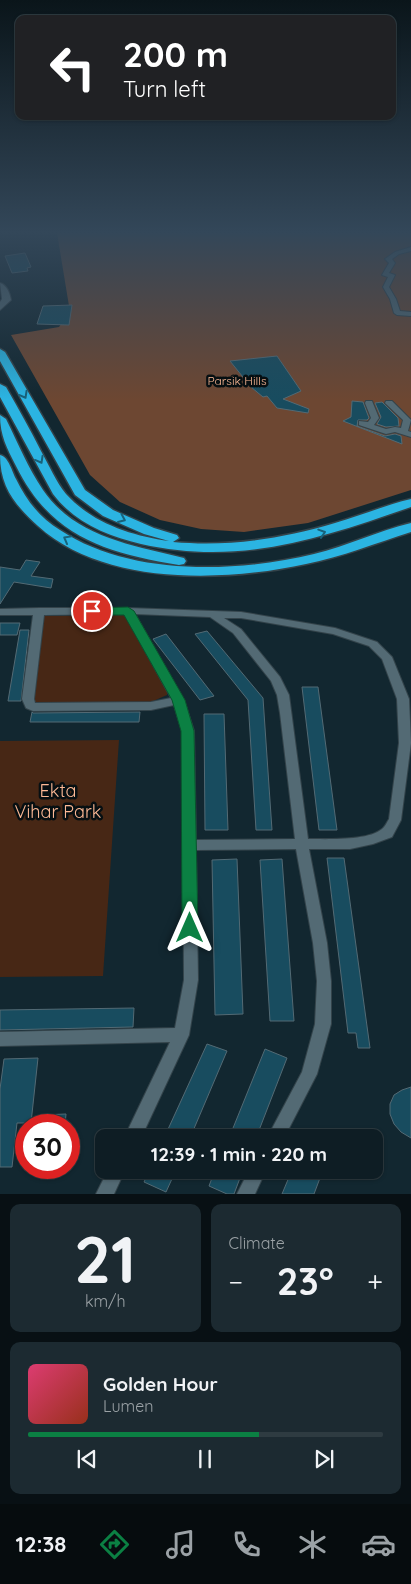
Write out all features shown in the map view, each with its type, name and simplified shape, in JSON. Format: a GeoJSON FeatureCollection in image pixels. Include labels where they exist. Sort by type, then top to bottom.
{"type":"FeatureCollection","features":[{"type":"Feature","properties":{"kind":"highway"},"geometry":{"type":"LineString","coordinates":[[0,352],[74,484],[97,506],[149,531],[181,540],[216,545],[275,544]]}},
{"type":"Feature","properties":{"kind":"highway"},"geometry":{"type":"LineString","coordinates":[[0,387],[55,488],[70,506],[107,528],[171,560],[209,565],[285,564]]}},
{"type":"Feature","properties":{"kind":"highway"},"geometry":{"type":"LineString","coordinates":[[0,419],[38,492],[54,512],[72,525],[112,544],[154,550],[216,549],[275,544],[310,536],[411,503]]}},
{"type":"Feature","properties":{"kind":"highway"},"geometry":{"type":"LineString","coordinates":[[0,459],[18,497],[36,518],[64,538],[100,555],[142,566],[191,571],[240,570],[285,564],[328,555],[411,526]]}},
{"type":"Feature","properties":{"kind":"street"},"geometry":{"type":"LineString","coordinates":[[0,307],[7,300],[2,289]]}},
{"type":"Feature","properties":{"kind":"street"},"geometry":{"type":"LineString","coordinates":[[386,289],[388,294],[393,299],[397,313],[411,314]]}},
{"type":"Feature","properties":{"kind":"street"},"geometry":{"type":"LineString","coordinates":[[369,403],[375,418],[366,424],[386,432],[395,429],[407,433],[406,420],[389,404]]}},
{"type":"Feature","properties":{"kind":"street"},"geometry":{"type":"LineString","coordinates":[[0,611],[128,611],[241,615],[335,631],[373,644],[387,657],[403,699],[405,743],[395,820],[387,833],[373,839],[350,844],[190,846]]}},
{"type":"Feature","properties":{"kind":"street"},"geometry":{"type":"LineString","coordinates":[[128,611],[178,700],[188,731],[190,846],[191,980],[181,1035],[136,1129]]}},
{"type":"Feature","properties":{"kind":"street"},"geometry":{"type":"LineString","coordinates":[[39,612],[28,699],[33,707],[151,706],[178,700]]}},
{"type":"Feature","properties":{"kind":"street"},"geometry":{"type":"LineString","coordinates":[[212,614],[237,631],[276,680],[283,695],[302,844],[320,943],[324,981],[323,1024],[309,1074],[280,1129]]}},
{"type":"Feature","properties":{"kind":"street"},"geometry":{"type":"LineString","coordinates":[[0,1039],[181,1035]]}},
{"type":"Feature","properties":{"kind":"street"},"geometry":{"type":"LineString","coordinates":[[105,1194],[112,1179]]}},
{"type":"Feature","properties":{"kind":"street"},"geometry":{"type":"LineString","coordinates":[[246,1194],[254,1179]]}},
{"type":"Feature","properties":{"kind":"green space","name":"Parsik Hills"},"geometry":{"type":"Polygon","coordinates":[[[66,289],[411,289],[411,490],[308,523],[244,532],[201,529],[160,520],[120,502],[90,475],[11,335],[59,327],[70,312],[66,289]]]}},
{"type":"Feature","properties":{"kind":"green space"},"geometry":{"type":"Polygon","coordinates":[[[124,615],[167,690],[167,695],[151,702],[140,703],[33,704],[42,616],[124,615]]]}},
{"type":"Feature","properties":{"kind":"green space","name":"Ekta Vihar Park"},"geometry":{"type":"Polygon","coordinates":[[[119,740],[103,976],[0,977],[0,741],[119,740]]]}},
{"type":"Feature","properties":{"kind":"building"},"geometry":{"type":"Polygon","coordinates":[[[72,305],[69,325],[37,324],[43,306],[72,305]]]}},
{"type":"Feature","properties":{"kind":"building"},"geometry":{"type":"Polygon","coordinates":[[[277,356],[301,391],[283,399],[309,409],[308,413],[277,408],[267,396],[263,397],[251,387],[230,361],[277,356]]]}},
{"type":"Feature","properties":{"kind":"building"},"geometry":{"type":"Polygon","coordinates":[[[352,401],[363,402],[369,418],[367,420],[358,420],[357,426],[385,436],[395,434],[401,436],[402,444],[343,421],[351,417],[352,401]]]}},
{"type":"Feature","properties":{"kind":"building"},"geometry":{"type":"Polygon","coordinates":[[[382,402],[398,418],[399,426],[386,427],[377,424],[381,417],[375,403],[382,402]]]}},
{"type":"Feature","properties":{"kind":"building"},"geometry":{"type":"Polygon","coordinates":[[[26,560],[40,562],[31,576],[53,579],[51,588],[14,582],[0,604],[0,567],[20,570],[26,560]]]}},
{"type":"Feature","properties":{"kind":"building"},"geometry":{"type":"Polygon","coordinates":[[[0,623],[20,623],[17,635],[0,635],[0,623]]]}},
{"type":"Feature","properties":{"kind":"building"},"geometry":{"type":"Polygon","coordinates":[[[20,630],[29,630],[21,701],[8,701],[20,630]]]}},
{"type":"Feature","properties":{"kind":"building"},"geometry":{"type":"Polygon","coordinates":[[[207,631],[263,698],[272,830],[256,830],[248,700],[195,634],[207,631]]]}},
{"type":"Feature","properties":{"kind":"building"},"geometry":{"type":"Polygon","coordinates":[[[166,634],[214,696],[200,700],[153,639],[166,634]]]}},
{"type":"Feature","properties":{"kind":"building"},"geometry":{"type":"Polygon","coordinates":[[[302,687],[318,687],[337,830],[319,830],[302,687]]]}},
{"type":"Feature","properties":{"kind":"building"},"geometry":{"type":"Polygon","coordinates":[[[32,712],[140,712],[139,722],[30,722],[32,712]]]}},
{"type":"Feature","properties":{"kind":"building"},"geometry":{"type":"Polygon","coordinates":[[[204,714],[224,714],[228,830],[205,830],[204,714]]]}},
{"type":"Feature","properties":{"kind":"building"},"geometry":{"type":"Polygon","coordinates":[[[327,858],[344,858],[370,1048],[358,1048],[356,1033],[348,1033],[327,858]]]}},
{"type":"Feature","properties":{"kind":"building"},"geometry":{"type":"Polygon","coordinates":[[[237,859],[243,1014],[215,1015],[212,860],[237,859]]]}},
{"type":"Feature","properties":{"kind":"building"},"geometry":{"type":"Polygon","coordinates":[[[282,859],[294,1021],[270,1021],[260,860],[282,859]]]}},
{"type":"Feature","properties":{"kind":"building"},"geometry":{"type":"Polygon","coordinates":[[[134,1008],[133,1027],[0,1030],[0,1010],[134,1008]]]}},
{"type":"Feature","properties":{"kind":"building"},"geometry":{"type":"Polygon","coordinates":[[[207,1044],[227,1051],[194,1129],[168,1129],[207,1044]]]}},
{"type":"Feature","properties":{"kind":"building"},"geometry":{"type":"Polygon","coordinates":[[[265,1049],[287,1058],[259,1129],[233,1129],[265,1049]]]}},
{"type":"Feature","properties":{"kind":"building"},"geometry":{"type":"Polygon","coordinates":[[[38,1058],[32,1114],[15,1114],[15,1141],[12,1167],[0,1167],[0,1089],[4,1059],[38,1058]]]}},
{"type":"Feature","properties":{"kind":"building"},"geometry":{"type":"Polygon","coordinates":[[[411,1087],[411,1138],[401,1132],[394,1124],[390,1114],[390,1104],[394,1095],[411,1087]]]}},
{"type":"Feature","properties":{"kind":"building"},"geometry":{"type":"Polygon","coordinates":[[[146,1179],[172,1179],[166,1192],[144,1182],[146,1179]]]}},
{"type":"Feature","properties":{"kind":"building"},"geometry":{"type":"Polygon","coordinates":[[[212,1179],[240,1179],[234,1194],[227,1194],[209,1186],[212,1179]]]}},
{"type":"Feature","properties":{"kind":"building"},"geometry":{"type":"Polygon","coordinates":[[[288,1179],[320,1179],[314,1194],[282,1194],[288,1179]]]}},
{"type":"Feature","properties":{"kind":"route"},"geometry":{"type":"LineString","coordinates":[[92,611],[128,611],[178,700],[188,731],[190,928]]}}]}
